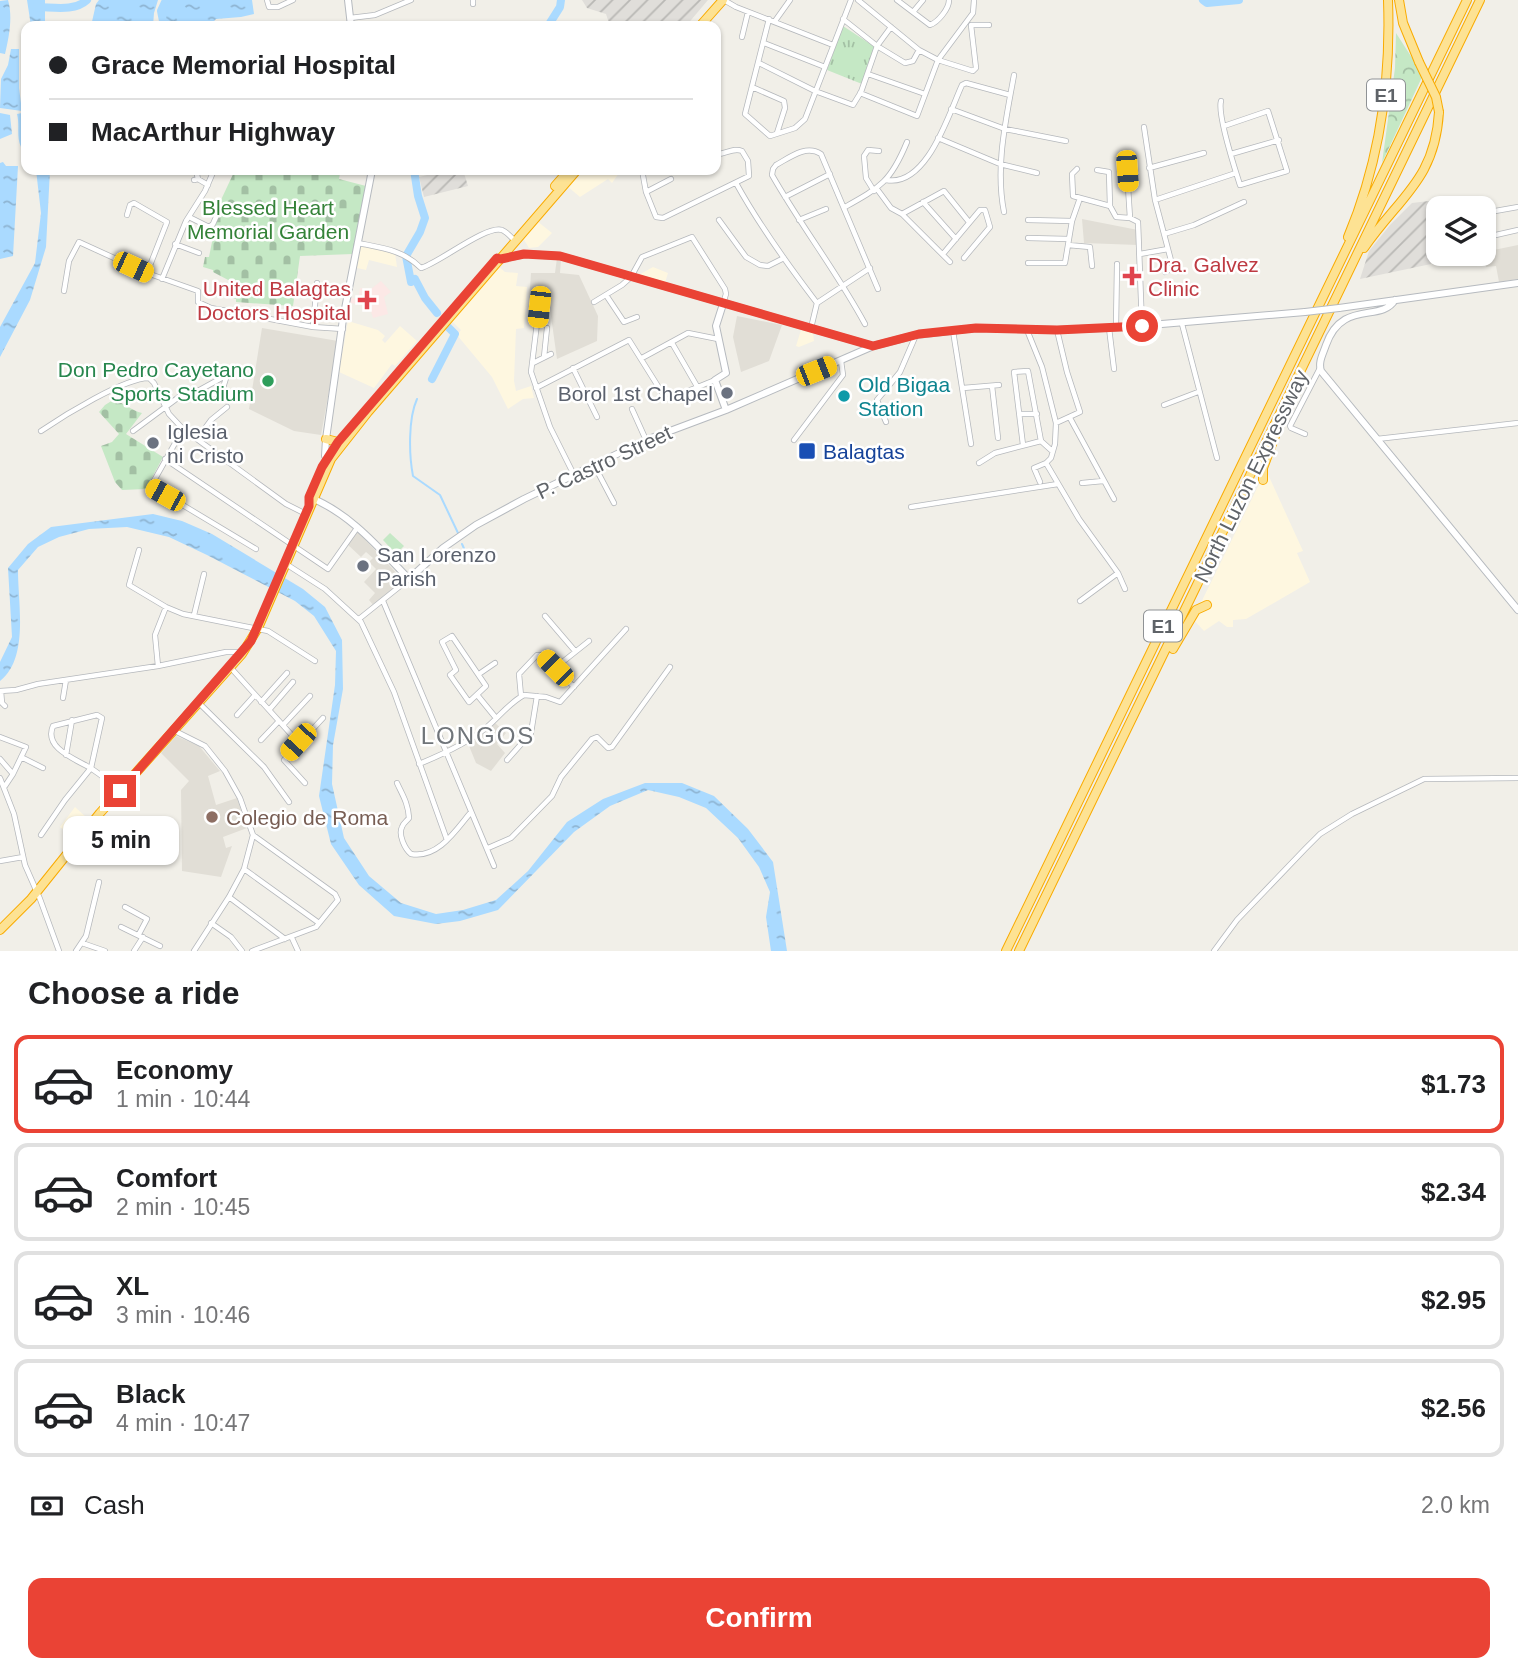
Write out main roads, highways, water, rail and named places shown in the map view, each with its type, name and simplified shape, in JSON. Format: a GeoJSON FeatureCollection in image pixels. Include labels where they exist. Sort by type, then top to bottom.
{"type":"FeatureCollection","features":[{"type":"Feature","properties":{"kind":"highway"},"geometry":{"type":"LineString","coordinates":[[698,21],[716,0]]}},
{"type":"Feature","properties":{"kind":"highway"},"geometry":{"type":"LineString","coordinates":[[705,21],[724,0]]}},
{"type":"Feature","properties":{"kind":"highway","name":"E1"},"geometry":{"type":"LineString","coordinates":[[1321,303],[1353,226],[1376,154],[1389,69],[1388,0]]}},
{"type":"Feature","properties":{"kind":"highway","name":"E1"},"geometry":{"type":"LineString","coordinates":[[1328,315],[1364,248],[1423,174],[1438,132],[1439,112],[1436,97],[1403,23],[1399,0]]}},
{"type":"Feature","properties":{"kind":"highway","name":"North Luzon Expressway"},"geometry":{"type":"LineString","coordinates":[[1006,951],[1438,62],[1464,0]]}},
{"type":"Feature","properties":{"kind":"highway","name":"North Luzon Expressway"},"geometry":{"type":"LineString","coordinates":[[1019,951],[1482,0]]}},
{"type":"Feature","properties":{"kind":"highway"},"geometry":{"type":"LineString","coordinates":[[329,458],[499,258],[565,175]]}},
{"type":"Feature","properties":{"kind":"highway"},"geometry":{"type":"LineString","coordinates":[[514,239],[572,175]]}},
{"type":"Feature","properties":{"kind":"highway"},"geometry":{"type":"LineString","coordinates":[[0,930],[37,892],[120,791],[244,652],[272,597],[338,442],[443,323]]}},
{"type":"Feature","properties":{"kind":"highway"},"geometry":{"type":"LineString","coordinates":[[1263,480],[1262,472],[1268,452],[1313,347]]}},
{"type":"Feature","properties":{"kind":"highway"},"geometry":{"type":"LineString","coordinates":[[326,439],[338,442]]}},
{"type":"Feature","properties":{"kind":"highway"},"geometry":{"type":"LineString","coordinates":[[1130,725],[1148,698],[1192,615],[1207,604]]}},
{"type":"Feature","properties":{"kind":"main road"},"geometry":{"type":"LineString","coordinates":[[348,0],[350,21]]}},
{"type":"Feature","properties":{"kind":"main road"},"geometry":{"type":"LineString","coordinates":[[329,458],[326,439],[342,329],[371,175]]}},
{"type":"Feature","properties":{"kind":"main road"},"geometry":{"type":"LineString","coordinates":[[499,258],[524,254],[560,256],[873,346]]}},
{"type":"Feature","properties":{"kind":"main road","name":"P. Castro Street"},"geometry":{"type":"LineString","coordinates":[[310,504],[333,509],[358,527],[409,579],[443,548],[476,524],[646,440],[726,410],[873,346],[916,335],[953,330],[1112,328],[1305,312],[1518,283]]}},
{"type":"Feature","properties":{"kind":"main road"},"geometry":{"type":"LineString","coordinates":[[1395,300],[1389,307],[1347,318],[1335,326],[1328,338],[1320,368],[1518,610]]}},
{"type":"Feature","properties":{"kind":"main road"},"geometry":{"type":"LineString","coordinates":[[723,304],[717,319],[718,339],[726,373],[715,380],[726,410]]}},
{"type":"Feature","properties":{"kind":"water"},"geometry":{"type":"Polygon","coordinates":[[[8,0],[10,20],[5,54],[0,53],[0,1],[8,0]]]}},
{"type":"Feature","properties":{"kind":"water"},"geometry":{"type":"Polygon","coordinates":[[[27,0],[45,0],[45,21],[30,21],[27,0]]]}},
{"type":"Feature","properties":{"kind":"water"},"geometry":{"type":"Polygon","coordinates":[[[99,0],[158,0],[153,21],[92,21],[99,0]]]}},
{"type":"Feature","properties":{"kind":"water"},"geometry":{"type":"Polygon","coordinates":[[[169,0],[252,0],[254,14],[214,21],[167,21],[164,12],[169,0]]]}},
{"type":"Feature","properties":{"kind":"water"},"geometry":{"type":"Polygon","coordinates":[[[11,49],[19,49],[21,111],[0,108],[1,79],[8,65],[11,49]]]}},
{"type":"Feature","properties":{"kind":"water"},"geometry":{"type":"Polygon","coordinates":[[[0,113],[10,115],[12,134],[0,139],[0,113]]]}},
{"type":"Feature","properties":{"kind":"water"},"geometry":{"type":"Polygon","coordinates":[[[21,113],[21,147],[19,139],[17,114],[21,113]]]}},
{"type":"Feature","properties":{"kind":"water"},"geometry":{"type":"Polygon","coordinates":[[[3,162],[6,166],[18,166],[13,256],[0,259],[0,163],[3,162]]]}},
{"type":"Feature","properties":{"kind":"water"},"geometry":{"type":"Polygon","coordinates":[[[37,175],[50,175],[46,247],[30,300],[0,357],[0,327],[35,263],[41,213],[37,175]]]}},
{"type":"Feature","properties":{"kind":"water"},"geometry":{"type":"Polygon","coordinates":[[[153,514],[182,521],[212,534],[303,589],[325,607],[342,640],[343,689],[333,745],[332,784],[344,838],[369,876],[401,903],[436,914],[463,910],[496,900],[528,871],[567,822],[603,799],[645,783],[682,783],[714,796],[748,829],[773,862],[787,951],[771,951],[766,917],[770,892],[759,867],[738,838],[706,808],[679,797],[648,790],[610,806],[574,832],[498,910],[460,921],[436,924],[394,916],[359,885],[331,844],[319,796],[335,685],[336,651],[314,616],[295,601],[169,537],[127,527],[89,529],[59,537],[38,547],[18,570],[18,645],[9,671],[0,681],[0,662],[12,637],[8,568],[28,544],[51,527],[153,514]]]}},
{"type":"Feature","properties":{"kind":"waterway"},"geometry":{"type":"LineString","coordinates":[[36,7],[70,7],[87,0]]}},
{"type":"Feature","properties":{"kind":"waterway"},"geometry":{"type":"LineString","coordinates":[[163,21],[161,11],[166,0]]}},
{"type":"Feature","properties":{"kind":"waterway"},"geometry":{"type":"LineString","coordinates":[[551,21],[561,0]]}},
{"type":"Feature","properties":{"kind":"waterway"},"geometry":{"type":"LineString","coordinates":[[1203,0],[1207,3],[1239,0]]}},
{"type":"Feature","properties":{"kind":"waterway"},"geometry":{"type":"LineString","coordinates":[[415,175],[425,218],[406,256],[411,282],[415,279],[437,313]]}},
{"type":"Feature","properties":{"kind":"waterway"},"geometry":{"type":"LineString","coordinates":[[432,379],[455,334],[447,326]]}},
{"type":"Feature","properties":{"kind":"waterway"},"geometry":{"type":"LineString","coordinates":[[417,399],[410,437],[413,476],[440,495],[458,533]]}},
{"type":"Feature","properties":{"kind":"waterway"},"geometry":{"type":"LineString","coordinates":[[462,544],[466,553]]}},
{"type":"Feature","properties":{"kind":"place","name":"Dra. Galvez Clinic"},"geometry":{"type":"Point","coordinates":[1132,276]}},
{"type":"Feature","properties":{"kind":"place","name":"United Balagtas Doctors Hospital"},"geometry":{"type":"Point","coordinates":[367,300]}},
{"type":"Feature","properties":{"kind":"place","name":"Don Pedro Cayetano Sports Stadium"},"geometry":{"type":"Point","coordinates":[268,381]}},
{"type":"Feature","properties":{"kind":"place","name":"Borol 1st Chapel"},"geometry":{"type":"Point","coordinates":[727,393]}},
{"type":"Feature","properties":{"kind":"place","name":"Old Bigaa Station"},"geometry":{"type":"Point","coordinates":[844,396]}},
{"type":"Feature","properties":{"kind":"place","name":"Iglesia ni Cristo"},"geometry":{"type":"Point","coordinates":[153,443]}},
{"type":"Feature","properties":{"kind":"place","name":"Balagtas"},"geometry":{"type":"Point","coordinates":[807,451]}},
{"type":"Feature","properties":{"kind":"place","name":"San Lorenzo Parish"},"geometry":{"type":"Point","coordinates":[363,566]}},
{"type":"Feature","properties":{"kind":"place","name":"Colegio de Roma"},"geometry":{"type":"Point","coordinates":[212,817]}},
{"type":"Feature","properties":{"kind":"district","name":"LONGOS"},"geometry":{"type":"Point","coordinates":[478,735]}},
{"type":"Feature","properties":{"kind":"park label","name":"Blessed Heart Memorial Garden"},"geometry":{"type":"Point","coordinates":[268,219]}}]}
